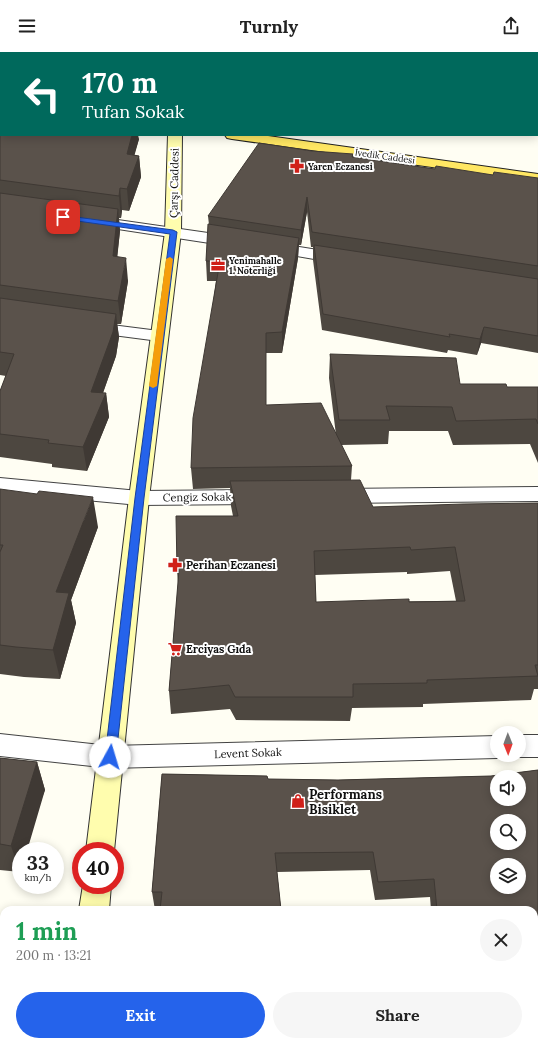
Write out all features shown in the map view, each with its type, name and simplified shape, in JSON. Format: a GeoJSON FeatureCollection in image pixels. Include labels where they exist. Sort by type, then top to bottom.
{"type":"FeatureCollection","features":[{"type":"Feature","properties":{"kind":"main road","name":"İvedik Caddesi"},"geometry":{"type":"LineString","coordinates":[[239,136],[538,178]]}},
{"type":"Feature","properties":{"kind":"street","name":"Çarşı Caddesi"},"geometry":{"type":"LineString","coordinates":[[101,842],[139,498],[173,232],[175,136]]}},
{"type":"Feature","properties":{"kind":"street"},"geometry":{"type":"LineString","coordinates":[[79,219],[173,232],[362,262]]}},
{"type":"Feature","properties":{"kind":"street"},"geometry":{"type":"LineString","coordinates":[[72,325],[160,336]]}},
{"type":"Feature","properties":{"kind":"street","name":"Cengiz Sokak"},"geometry":{"type":"LineString","coordinates":[[0,485],[139,498],[283,496]]}},
{"type":"Feature","properties":{"kind":"street"},"geometry":{"type":"LineString","coordinates":[[315,496],[538,494]]}},
{"type":"Feature","properties":{"kind":"street","name":"Levent Sokak"},"geometry":{"type":"LineString","coordinates":[[0,745],[110,757],[490,747]]}},
{"type":"Feature","properties":{"kind":"street"},"geometry":{"type":"LineString","coordinates":[[526,746],[538,746]]}},
{"type":"Feature","properties":{"kind":"street"},"geometry":{"type":"LineString","coordinates":[[94,906],[95,894]]}},
{"type":"Feature","properties":{"kind":"building"},"geometry":{"type":"Polygon","coordinates":[[[0,136],[132,136],[127,154],[139,156],[127,189],[120,188],[119,196],[0,180],[0,136]]]}},
{"type":"Feature","properties":{"kind":"building"},"geometry":{"type":"Polygon","coordinates":[[[259,143],[312,151],[353,154],[352,157],[435,169],[436,166],[493,175],[494,172],[538,178],[538,266],[312,232],[307,197],[301,230],[208,216],[259,143]]]}},
{"type":"Feature","properties":{"kind":"building"},"geometry":{"type":"Polygon","coordinates":[[[0,193],[118,209],[113,256],[126,258],[118,301],[0,285],[0,193]]]}},
{"type":"Feature","properties":{"kind":"building"},"geometry":{"type":"Polygon","coordinates":[[[208,224],[299,238],[282,332],[266,333],[266,405],[321,403],[352,466],[191,468],[193,418],[220,261],[206,261],[208,224]]]}},
{"type":"Feature","properties":{"kind":"building"},"geometry":{"type":"Polygon","coordinates":[[[314,245],[538,279],[538,336],[484,327],[480,339],[449,334],[450,337],[323,314],[314,245]]]}},
{"type":"Feature","properties":{"kind":"building"},"geometry":{"type":"Polygon","coordinates":[[[0,298],[116,314],[113,332],[91,392],[106,393],[83,447],[48,443],[49,440],[0,434],[0,391],[14,354],[0,352],[0,298]]]}},
{"type":"Feature","properties":{"kind":"building"},"geometry":{"type":"Polygon","coordinates":[[[330,354],[456,358],[460,384],[506,384],[507,387],[538,387],[538,424],[536,419],[456,421],[452,407],[386,406],[390,420],[339,420],[330,354]]]}},
{"type":"Feature","properties":{"kind":"building"},"geometry":{"type":"Polygon","coordinates":[[[360,480],[373,507],[538,503],[538,665],[535,665],[538,676],[427,680],[427,683],[353,684],[353,697],[235,697],[229,685],[169,691],[179,570],[177,570],[176,516],[238,516],[230,481],[360,480]],[[410,547],[314,551],[316,602],[409,599],[409,602],[465,601],[455,547],[411,550],[410,547]]]}},
{"type":"Feature","properties":{"kind":"building"},"geometry":{"type":"Polygon","coordinates":[[[0,489],[37,494],[39,491],[93,497],[56,592],[69,593],[53,650],[0,645],[0,552],[3,545],[0,545],[0,489]]]}},
{"type":"Feature","properties":{"kind":"building"},"geometry":{"type":"Polygon","coordinates":[[[0,758],[37,762],[11,846],[0,844],[0,758]]]}},
{"type":"Feature","properties":{"kind":"building"},"geometry":{"type":"Polygon","coordinates":[[[538,770],[538,906],[437,906],[434,879],[378,882],[373,852],[275,853],[281,906],[160,906],[162,892],[152,892],[162,774],[267,776],[268,779],[338,780],[490,776],[490,806],[526,806],[526,772],[538,770]]]}},
{"type":"Feature","properties":{"kind":"slow traffic"},"geometry":{"type":"LineString","coordinates":[[153,386],[170,259]]}},
{"type":"Feature","properties":{"kind":"place","name":"Yaren Eczanesi"},"geometry":{"type":"Point","coordinates":[297,166]}},
{"type":"Feature","properties":{"kind":"place","name":"Yenimahalle 1. Noterliği"},"geometry":{"type":"Point","coordinates":[218,265]}},
{"type":"Feature","properties":{"kind":"place","name":"Perihan Eczanesi"},"geometry":{"type":"Point","coordinates":[175,565]}},
{"type":"Feature","properties":{"kind":"place","name":"Erciyas Gıda"},"geometry":{"type":"Point","coordinates":[175,649]}},
{"type":"Feature","properties":{"kind":"place","name":"Performans Bisiklet"},"geometry":{"type":"Point","coordinates":[298,801]}},
{"type":"Feature","properties":{"kind":"route"},"geometry":{"type":"LineString","coordinates":[[63,217],[173,232],[139,498],[110,757]]}}]}
